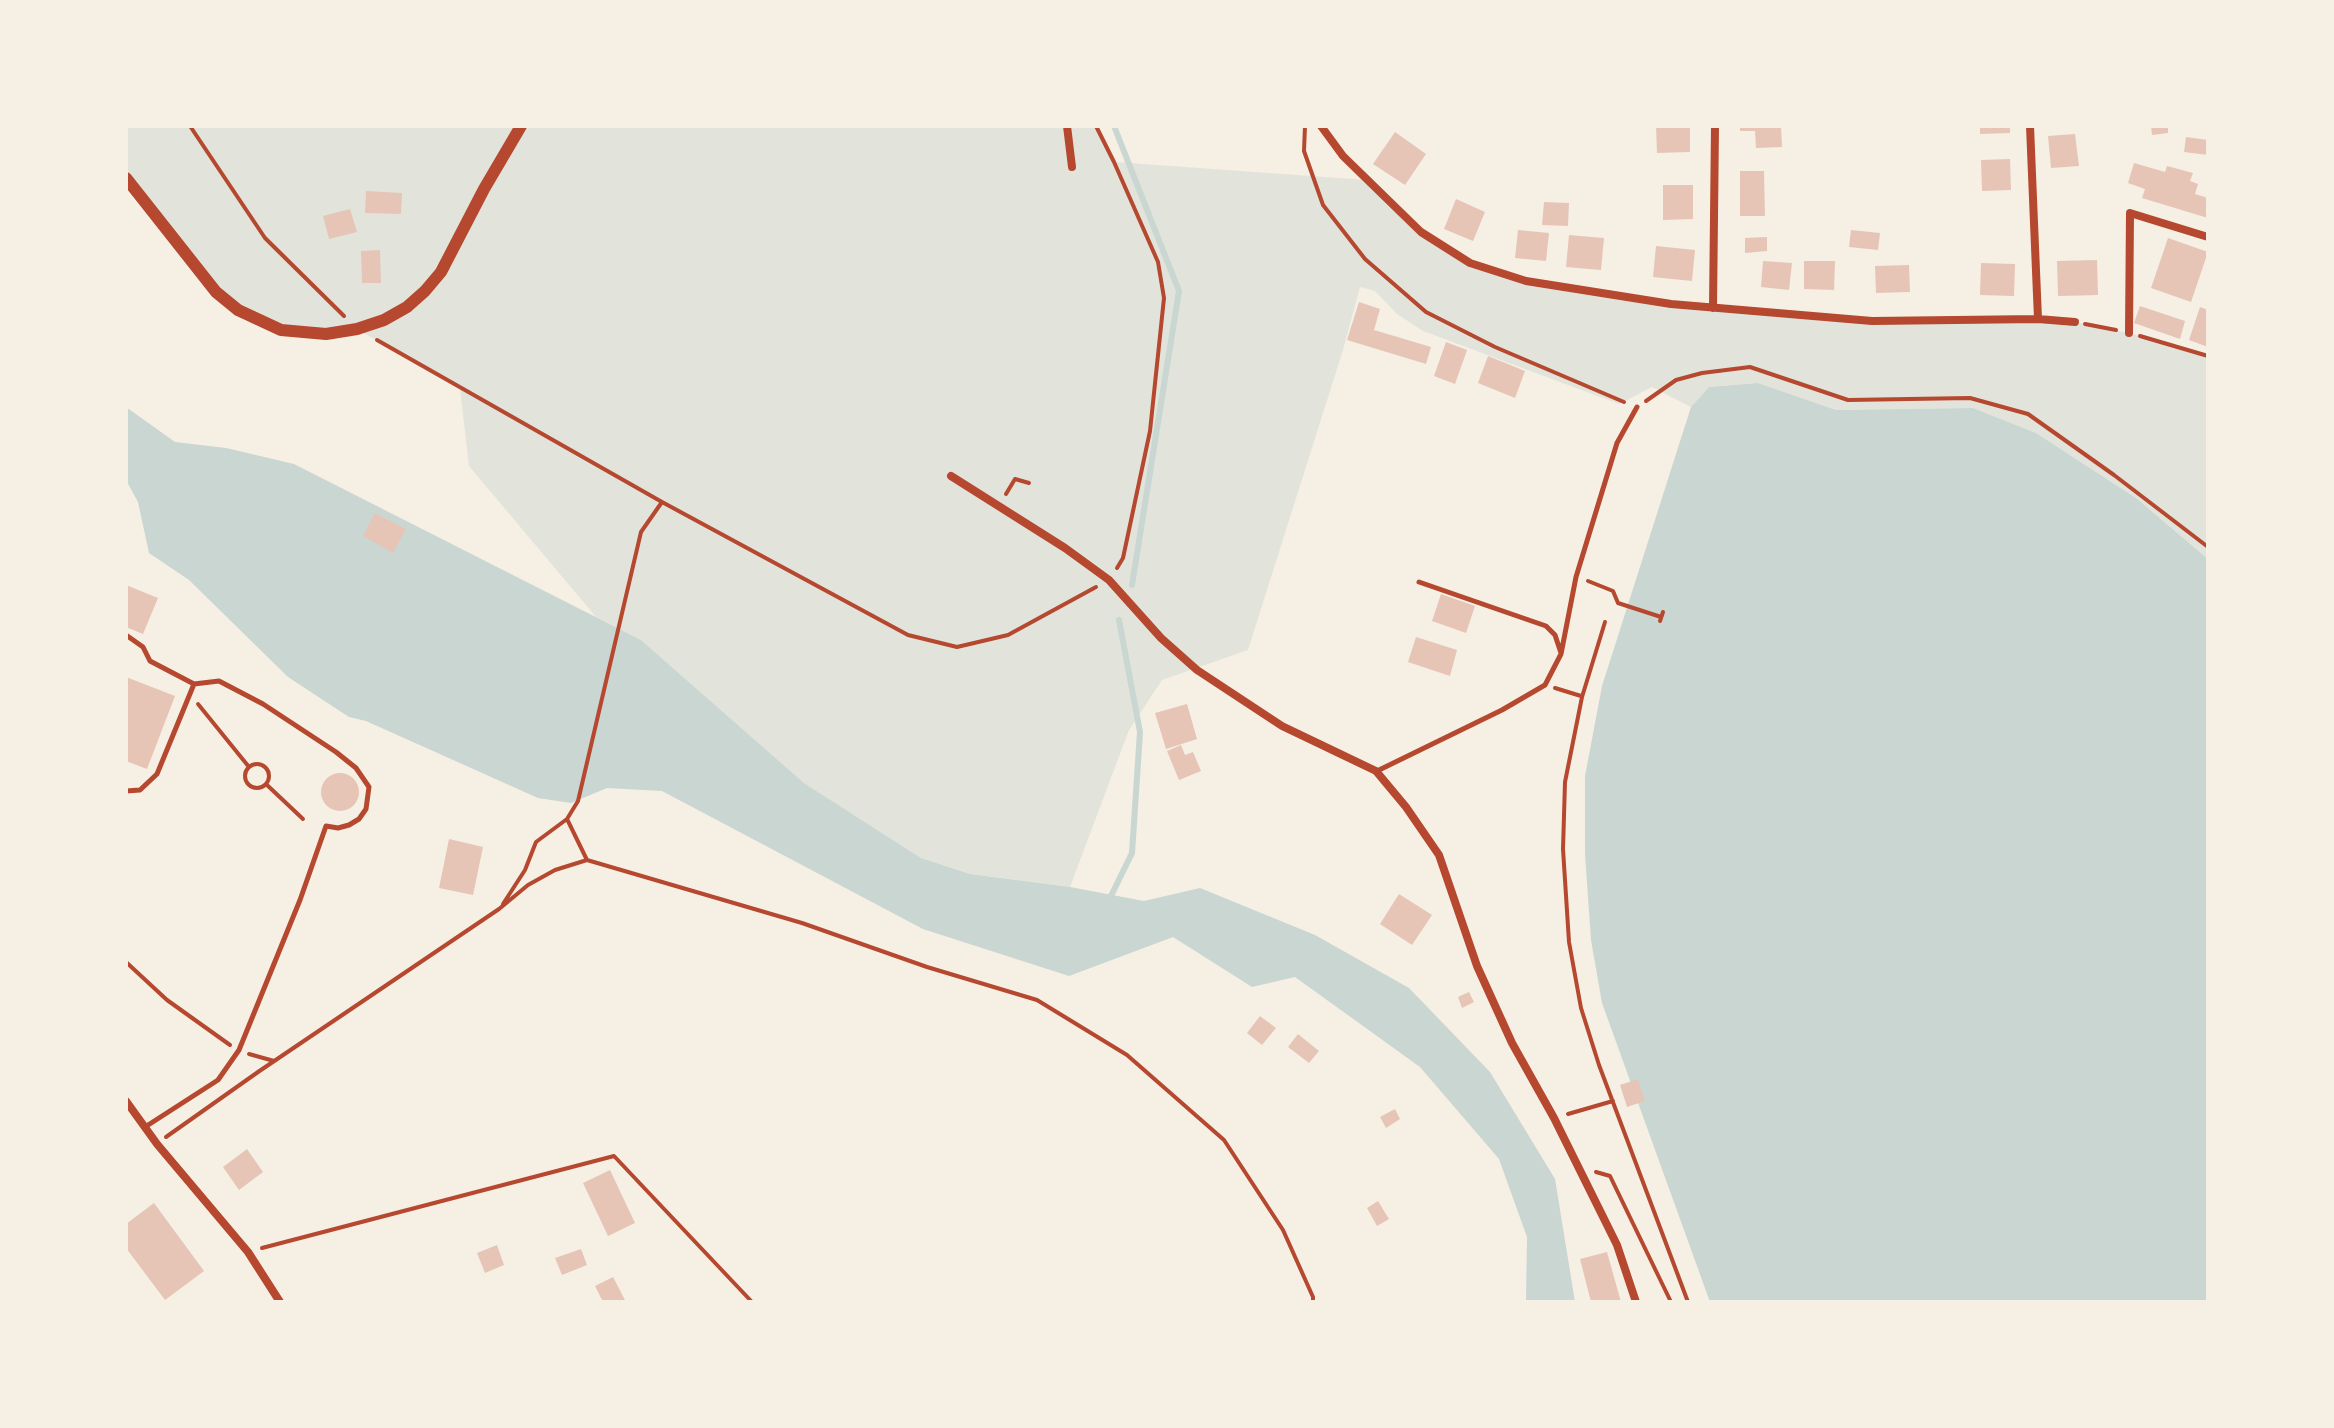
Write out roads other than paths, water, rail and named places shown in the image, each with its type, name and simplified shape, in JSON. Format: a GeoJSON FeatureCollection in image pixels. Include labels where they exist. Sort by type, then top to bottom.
{"type":"FeatureCollection","features":[{"type":"Feature","properties":{"kind":"street"},"geometry":{"type":"LineString","coordinates":[[126,178],[216,292],[238,310],[281,330],[326,334],[357,329],[384,320],[407,307],[441,272],[521,126]]}},
{"type":"Feature","properties":{"kind":"street"},"geometry":{"type":"LineString","coordinates":[[1067,126],[1072,167]]}},
{"type":"Feature","properties":{"kind":"street"},"geometry":{"type":"LineString","coordinates":[[1321,126],[1343,156],[1421,232],[1470,263],[1526,281],[1671,304],[1872,321],[2038,319],[2075,322]]}},
{"type":"Feature","properties":{"kind":"street"},"geometry":{"type":"LineString","coordinates":[[1713,308],[1715,126]]}},
{"type":"Feature","properties":{"kind":"street"},"geometry":{"type":"LineString","coordinates":[[2030,126],[2038,319]]}},
{"type":"Feature","properties":{"kind":"street"},"geometry":{"type":"LineString","coordinates":[[2129,333],[2130,213],[2208,237]]}},
{"type":"Feature","properties":{"kind":"street"},"geometry":{"type":"LineString","coordinates":[[951,476],[1065,548],[1109,580],[1161,638],[1197,670],[1282,726],[1376,771],[1406,807],[1439,855],[1477,966],[1512,1043],[1554,1118],[1617,1245],[1636,1302]]}},
{"type":"Feature","properties":{"kind":"street"},"geometry":{"type":"LineString","coordinates":[[126,1101],[157,1144],[248,1252],[280,1302]]}},
{"type":"Feature","properties":{"kind":"lane"},"geometry":{"type":"LineString","coordinates":[[1376,771],[1502,710],[1545,685],[1561,654],[1576,577],[1617,443],[1637,407]]}},
{"type":"Feature","properties":{"kind":"lane"},"geometry":{"type":"LineString","coordinates":[[1419,582],[1546,626],[1555,635],[1561,654]]}},
{"type":"Feature","properties":{"kind":"lane"},"geometry":{"type":"LineString","coordinates":[[126,635],[143,647],[150,661],[194,684],[219,681],[263,704],[356,768],[369,787],[366,809],[359,819],[338,828],[326,826],[300,900],[239,1050],[218,1080],[145,1127]]}},
{"type":"Feature","properties":{"kind":"lane"},"geometry":{"type":"LineString","coordinates":[[126,791],[140,790],[157,774],[194,684]]}},
{"type":"Feature","properties":{"kind":"waterway"},"geometry":{"type":"LineString","coordinates":[[1114,126],[1179,291],[1132,585]]}},
{"type":"Feature","properties":{"kind":"waterway"},"geometry":{"type":"LineString","coordinates":[[1109,900],[1132,853],[1140,732],[1119,620]]}}]}
